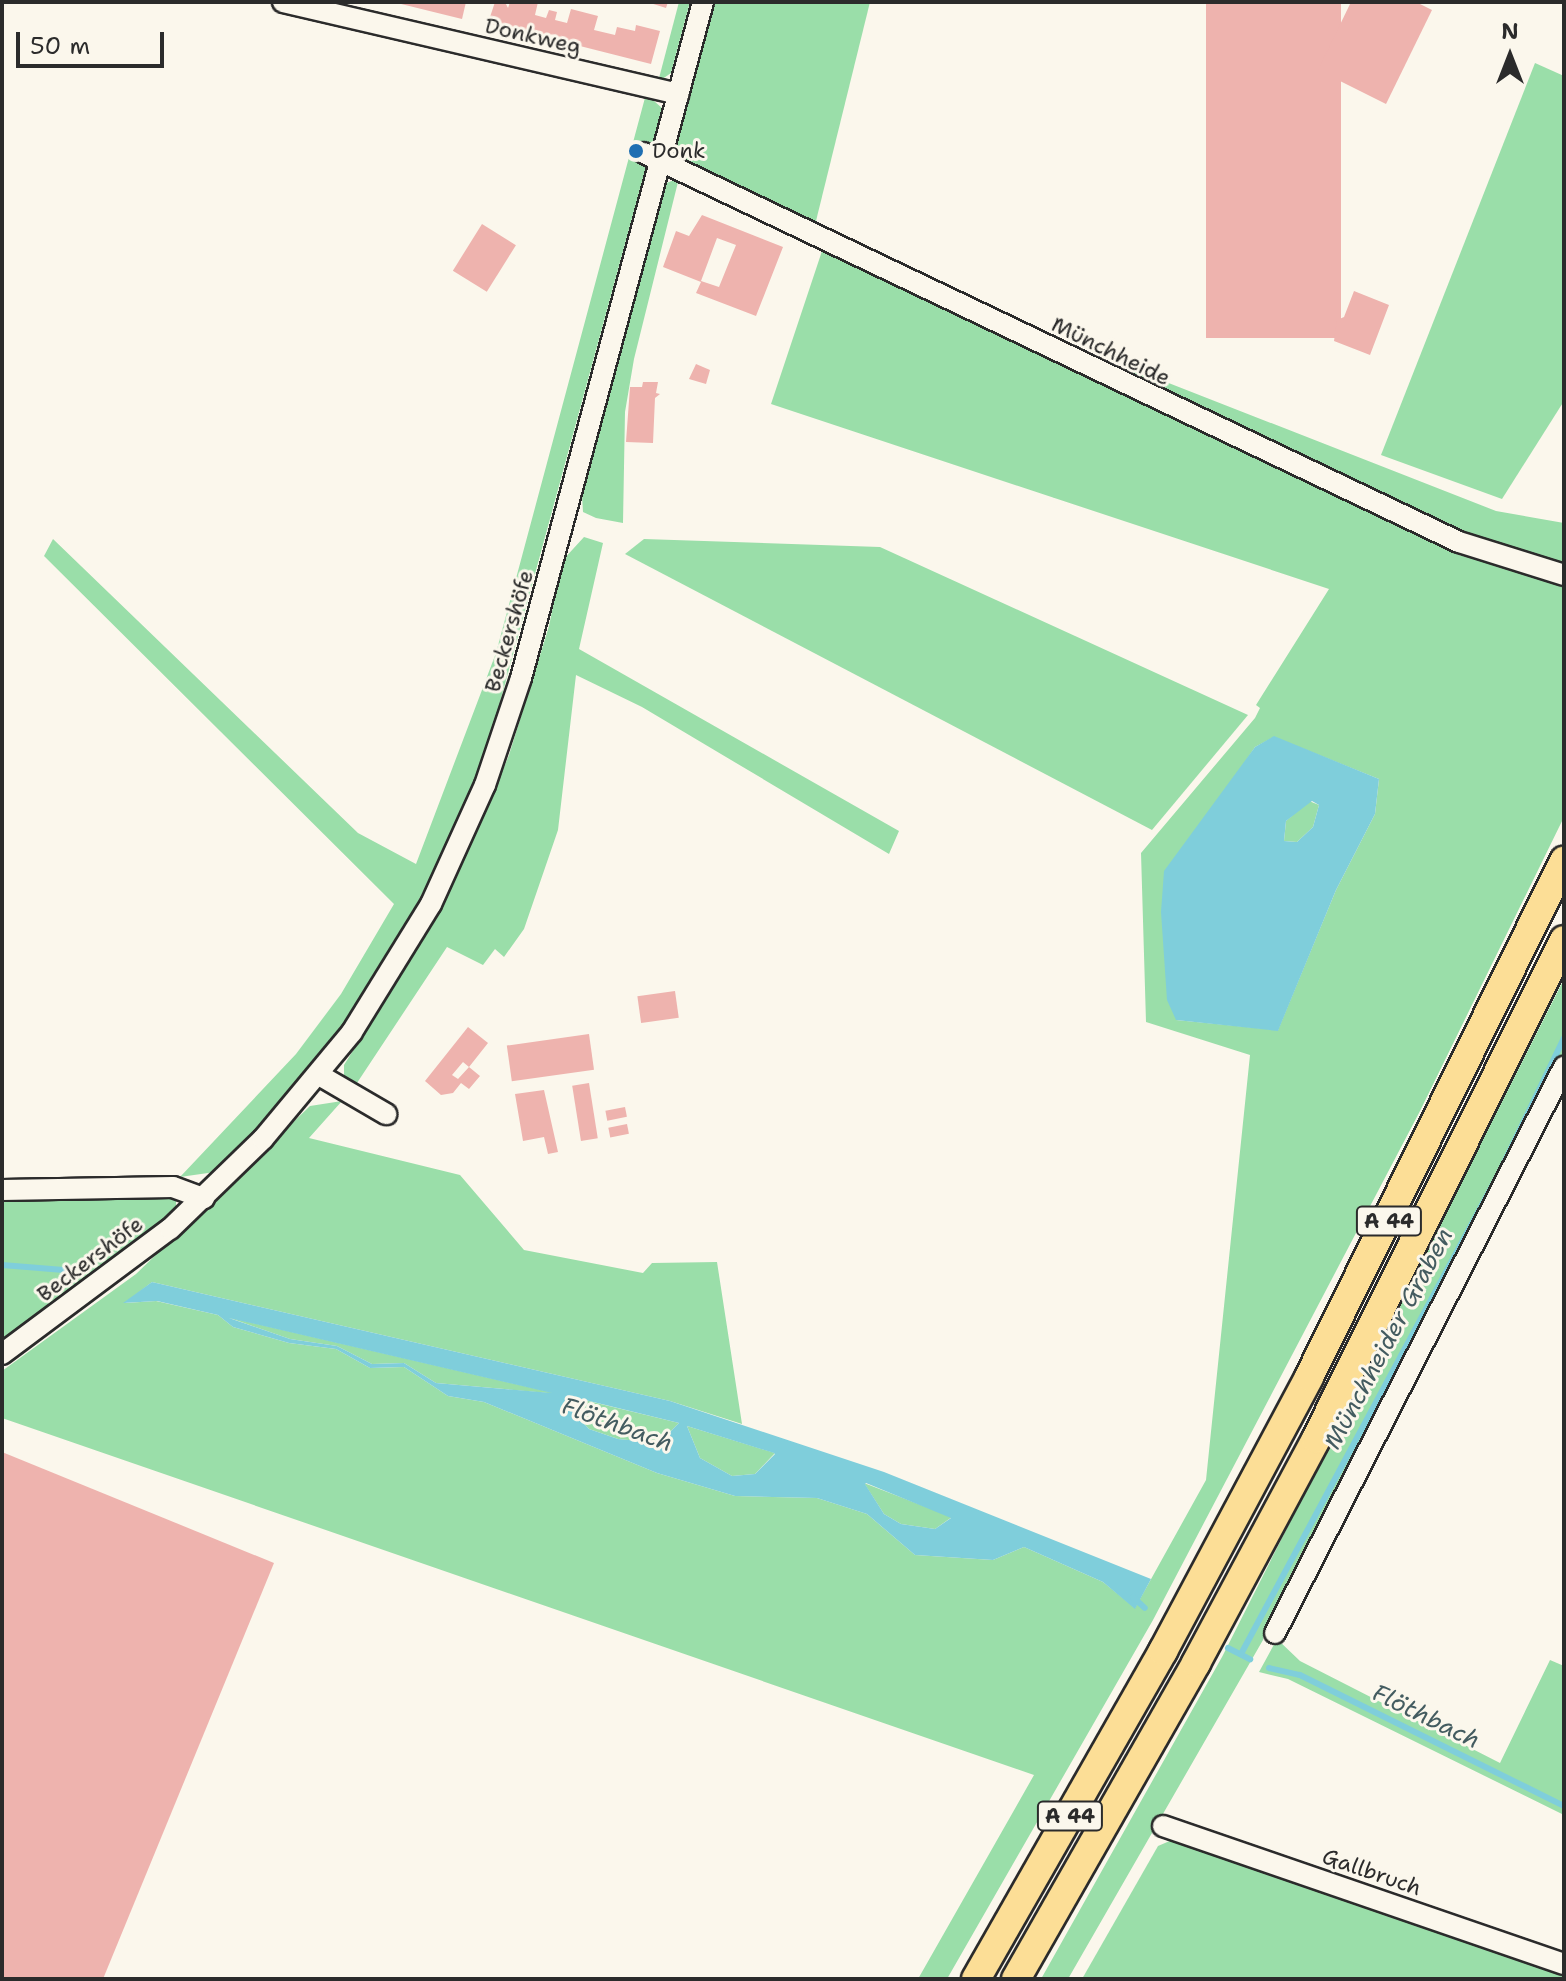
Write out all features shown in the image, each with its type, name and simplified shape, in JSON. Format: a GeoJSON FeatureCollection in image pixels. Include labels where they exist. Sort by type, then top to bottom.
{"type":"FeatureCollection","features":[{"type":"Feature","properties":{"kind":"highway","name":"A 44"},"geometry":{"type":"LineString","coordinates":[[976,1979],[1204,1576],[1405,1191],[1564,861]]}},
{"type":"Feature","properties":{"kind":"highway","name":"A 44"},"geometry":{"type":"LineString","coordinates":[[1016,1979],[1234,1593],[1410,1256],[1564,940]]}},
{"type":"Feature","properties":{"kind":"street","name":"Beckershöfe"},"geometry":{"type":"LineString","coordinates":[[2,1354],[119,1270],[204,1198],[319,1075],[413,938],[489,775],[540,613],[653,157],[678,94],[703,2]]}},
{"type":"Feature","properties":{"kind":"street","name":"Donkweg"},"geometry":{"type":"LineString","coordinates":[[292,3],[678,94]]}},
{"type":"Feature","properties":{"kind":"street","name":"Münchheide"},"geometry":{"type":"LineString","coordinates":[[653,157],[1459,542],[1564,575]]}},
{"type":"Feature","properties":{"kind":"street"},"geometry":{"type":"LineString","coordinates":[[1275,1633],[1564,1067]]}},
{"type":"Feature","properties":{"kind":"street"},"geometry":{"type":"LineString","coordinates":[[319,1075],[386,1114]]}},
{"type":"Feature","properties":{"kind":"street","name":"Beckershöfe"},"geometry":{"type":"LineString","coordinates":[[2,1190],[173,1187],[204,1198]]}},
{"type":"Feature","properties":{"kind":"street","name":"Gallbruch"},"geometry":{"type":"LineString","coordinates":[[1163,1826],[1564,1964]]}},
{"type":"Feature","properties":{"kind":"green space"},"geometry":{"type":"Polygon","coordinates":[[[679,2],[690,2],[671,73],[658,82],[679,2]]]}},
{"type":"Feature","properties":{"kind":"green space"},"geometry":{"type":"Polygon","coordinates":[[[712,2],[870,2],[815,225],[677,157],[674,149],[712,2]]]}},
{"type":"Feature","properties":{"kind":"green space"},"geometry":{"type":"Polygon","coordinates":[[[1535,63],[1564,76],[1564,401],[1502,499],[1381,455],[1535,63]]]}},
{"type":"Feature","properties":{"kind":"green space"},"geometry":{"type":"Polygon","coordinates":[[[646,94],[662,108],[490,739],[462,813],[382,974],[327,1053],[215,1172],[180,1177],[296,1054],[341,994],[394,904],[44,556],[53,539],[358,833],[416,864],[496,653],[646,94]]]}},
{"type":"Feature","properties":{"kind":"green space"},"geometry":{"type":"Polygon","coordinates":[[[679,178],[634,359],[625,412],[623,523],[596,518],[583,512],[582,495],[664,184],[679,178]]]}},
{"type":"Feature","properties":{"kind":"green space"},"geometry":{"type":"Polygon","coordinates":[[[823,248],[1459,555],[1564,582],[1564,817],[1420,1111],[1153,1620],[947,1979],[918,1979],[1034,1775],[2,1418],[2,1371],[136,1274],[310,1106],[342,1101],[309,1138],[460,1175],[524,1250],[643,1273],[652,1263],[717,1262],[742,1424],[670,1401],[152,1282],[125,1303],[156,1301],[218,1315],[233,1327],[289,1343],[336,1349],[370,1368],[404,1367],[448,1396],[484,1402],[657,1473],[735,1496],[817,1498],[867,1514],[915,1555],[993,1560],[1024,1547],[1103,1582],[1135,1608],[1206,1480],[1250,1055],[1146,1022],[1141,853],[1255,718],[1260,708],[1256,705],[1329,589],[771,404],[823,248]],[[1274,737],[1255,747],[1235,777],[1176,1020],[1278,1030],[1336,890],[1375,814],[1379,779],[1274,737]]]}},
{"type":"Feature","properties":{"kind":"green space"},"geometry":{"type":"Polygon","coordinates":[[[1138,371],[1496,511],[1564,523],[1564,563],[1460,537],[1121,374],[1138,371]]]}},
{"type":"Feature","properties":{"kind":"green space"},"geometry":{"type":"Polygon","coordinates":[[[584,537],[603,543],[579,649],[899,831],[889,854],[642,707],[576,675],[558,830],[524,929],[504,957],[495,949],[483,965],[447,947],[353,1089],[344,1078],[344,1065],[428,931],[480,825],[509,755],[549,626],[562,561],[584,537]]]}},
{"type":"Feature","properties":{"kind":"green space"},"geometry":{"type":"Polygon","coordinates":[[[644,539],[880,547],[1248,715],[1152,830],[625,554],[644,539]]]}},
{"type":"Feature","properties":{"kind":"green space"},"geometry":{"type":"Polygon","coordinates":[[[1309,801],[1319,805],[1313,827],[1297,842],[1284,841],[1286,821],[1309,801]]]}},
{"type":"Feature","properties":{"kind":"green space"},"geometry":{"type":"Polygon","coordinates":[[[1564,979],[1564,1056],[1265,1628],[1263,1640],[1068,1979],[1041,1979],[1222,1657],[1564,979]]]}},
{"type":"Feature","properties":{"kind":"green space"},"geometry":{"type":"Polygon","coordinates":[[[163,1193],[176,1198],[176,1207],[115,1262],[2,1345],[2,1197],[163,1193]]]}},
{"type":"Feature","properties":{"kind":"green space"},"geometry":{"type":"Polygon","coordinates":[[[227,1317],[559,1394],[436,1383],[404,1363],[372,1364],[337,1346],[290,1339],[227,1317]]]}},
{"type":"Feature","properties":{"kind":"green space"},"geometry":{"type":"Polygon","coordinates":[[[576,1398],[679,1423],[659,1443],[618,1439],[589,1429],[576,1415],[576,1398]]]}},
{"type":"Feature","properties":{"kind":"green space"},"geometry":{"type":"Polygon","coordinates":[[[687,1426],[775,1453],[755,1474],[732,1476],[700,1458],[687,1426]]]}},
{"type":"Feature","properties":{"kind":"green space"},"geometry":{"type":"Polygon","coordinates":[[[864,1483],[952,1517],[935,1529],[901,1524],[884,1514],[864,1483]]]}},
{"type":"Feature","properties":{"kind":"green space"},"geometry":{"type":"Polygon","coordinates":[[[1277,1639],[1300,1661],[1500,1763],[1550,1660],[1564,1666],[1564,1815],[1288,1679],[1259,1672],[1277,1639]]]}},
{"type":"Feature","properties":{"kind":"green space"},"geometry":{"type":"Polygon","coordinates":[[[1179,1837],[1564,1970],[1564,1979],[1082,1979],[1158,1846],[1179,1837]]]}},
{"type":"Feature","properties":{"kind":"water"},"geometry":{"type":"Polygon","coordinates":[[[1274,736],[1379,779],[1375,814],[1336,890],[1278,1031],[1176,1020],[1167,1000],[1161,912],[1164,871],[1255,747],[1274,736]],[[1312,801],[1286,821],[1284,841],[1297,842],[1313,827],[1319,805],[1312,801]]]}},
{"type":"Feature","properties":{"kind":"water"},"geometry":{"type":"Polygon","coordinates":[[[152,1282],[670,1401],[884,1472],[1151,1579],[1135,1609],[1103,1582],[1024,1547],[993,1560],[915,1555],[867,1514],[817,1498],[735,1496],[657,1473],[484,1402],[448,1396],[404,1367],[370,1368],[336,1349],[289,1343],[233,1327],[218,1315],[157,1301],[123,1303],[152,1282]],[[229,1318],[290,1339],[337,1346],[372,1364],[404,1363],[436,1383],[552,1393],[229,1318]],[[577,1398],[576,1415],[589,1429],[618,1439],[659,1443],[679,1423],[577,1398]],[[687,1426],[700,1458],[732,1476],[755,1474],[775,1454],[687,1426]],[[866,1483],[884,1514],[901,1524],[935,1529],[951,1518],[866,1483]]]}},
{"type":"Feature","properties":{"kind":"building"},"geometry":{"type":"Polygon","coordinates":[[[393,2],[466,2],[462,19],[393,2]]]}},
{"type":"Feature","properties":{"kind":"building"},"geometry":{"type":"Polygon","coordinates":[[[495,2],[505,2],[508,8],[510,2],[538,2],[535,15],[546,18],[549,10],[557,12],[555,20],[567,23],[571,9],[598,16],[594,30],[615,35],[617,27],[635,31],[636,25],[660,31],[651,64],[576,45],[575,50],[533,34],[531,39],[515,35],[516,30],[488,23],[495,2]]]}},
{"type":"Feature","properties":{"kind":"building"},"geometry":{"type":"Polygon","coordinates":[[[647,2],[668,2],[666,8],[647,2]]]}},
{"type":"Feature","properties":{"kind":"building"},"geometry":{"type":"Polygon","coordinates":[[[1206,2],[1341,2],[1341,338],[1206,338],[1206,2]]]}},
{"type":"Feature","properties":{"kind":"building"},"geometry":{"type":"Polygon","coordinates":[[[1351,2],[1416,2],[1432,10],[1386,104],[1318,70],[1351,2]]]}},
{"type":"Feature","properties":{"kind":"building"},"geometry":{"type":"Polygon","coordinates":[[[702,215],[783,247],[756,316],[696,293],[701,282],[663,267],[676,231],[689,236],[702,215]],[[717,238],[701,281],[719,287],[736,245],[717,238]]]}},
{"type":"Feature","properties":{"kind":"building"},"geometry":{"type":"Polygon","coordinates":[[[482,224],[516,245],[487,292],[453,271],[482,224]]]}},
{"type":"Feature","properties":{"kind":"building"},"geometry":{"type":"Polygon","coordinates":[[[1354,291],[1389,305],[1370,355],[1334,341],[1337,320],[1344,317],[1354,291]]]}},
{"type":"Feature","properties":{"kind":"building"},"geometry":{"type":"Polygon","coordinates":[[[696,364],[710,370],[706,384],[689,379],[696,364]]]}},
{"type":"Feature","properties":{"kind":"building"},"geometry":{"type":"Polygon","coordinates":[[[643,382],[658,382],[656,393],[660,394],[655,398],[653,443],[626,442],[630,387],[642,387],[643,382]]]}},
{"type":"Feature","properties":{"kind":"building"},"geometry":{"type":"Polygon","coordinates":[[[675,991],[679,1018],[641,1023],[637,996],[675,991]]]}},
{"type":"Feature","properties":{"kind":"building"},"geometry":{"type":"Polygon","coordinates":[[[468,1027],[488,1043],[469,1067],[480,1076],[469,1089],[461,1083],[453,1093],[441,1095],[425,1081],[468,1027]],[[463,1062],[452,1075],[458,1079],[469,1067],[463,1062]]]}},
{"type":"Feature","properties":{"kind":"building"},"geometry":{"type":"Polygon","coordinates":[[[589,1034],[594,1070],[512,1081],[507,1046],[589,1034]]]}},
{"type":"Feature","properties":{"kind":"building"},"geometry":{"type":"Polygon","coordinates":[[[589,1083],[598,1138],[581,1141],[572,1086],[589,1083]]]}},
{"type":"Feature","properties":{"kind":"building"},"geometry":{"type":"Polygon","coordinates":[[[544,1090],[558,1152],[548,1154],[544,1137],[523,1141],[515,1094],[544,1090]]]}},
{"type":"Feature","properties":{"kind":"building"},"geometry":{"type":"Polygon","coordinates":[[[625,1107],[627,1117],[607,1121],[605,1111],[625,1107]]]}},
{"type":"Feature","properties":{"kind":"building"},"geometry":{"type":"Polygon","coordinates":[[[627,1124],[629,1134],[610,1137],[608,1128],[627,1124]]]}},
{"type":"Feature","properties":{"kind":"building"},"geometry":{"type":"Polygon","coordinates":[[[2,1452],[274,1563],[103,1979],[2,1979],[2,1452]]]}},
{"type":"Feature","properties":{"kind":"waterway","name":"Münchheider Graben"},"geometry":{"type":"LineString","coordinates":[[1241,1654],[1499,1173],[1564,1038]]}},
{"type":"Feature","properties":{"kind":"waterway","name":"Flöthbach"},"geometry":{"type":"LineString","coordinates":[[2,1265],[76,1271]]}},
{"type":"Feature","properties":{"kind":"waterway","name":"Flöthbach"},"geometry":{"type":"LineString","coordinates":[[1133,1597],[1145,1608]]}},
{"type":"Feature","properties":{"kind":"waterway","name":"Flöthbach"},"geometry":{"type":"LineString","coordinates":[[1228,1648],[1250,1659]]}},
{"type":"Feature","properties":{"kind":"waterway","name":"Flöthbach"},"geometry":{"type":"LineString","coordinates":[[1269,1668],[1300,1675],[1564,1806]]}},
{"type":"Feature","properties":{"kind":"place","name":"Donk"},"geometry":{"type":"Point","coordinates":[636,151]}}]}
